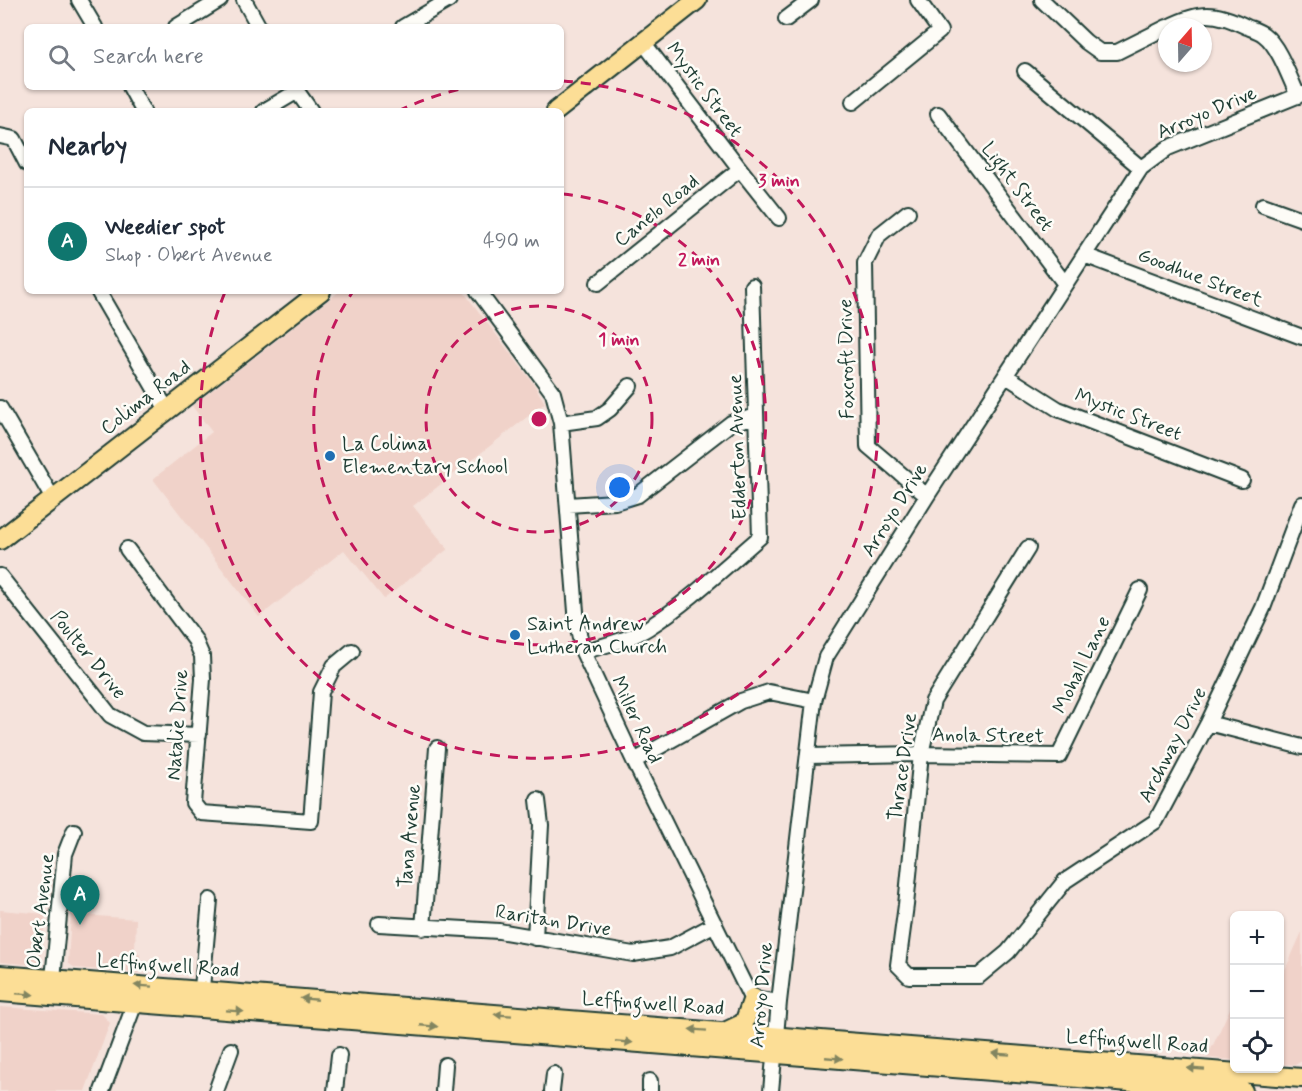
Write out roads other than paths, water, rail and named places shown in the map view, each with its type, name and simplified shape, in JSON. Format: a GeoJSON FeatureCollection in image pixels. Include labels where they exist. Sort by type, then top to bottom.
{"type":"FeatureCollection","features":[{"type":"Feature","properties":{"kind":"main road"},"geometry":{"type":"LineString","coordinates":[[560,108],[697,0]]}},
{"type":"Feature","properties":{"kind":"main road","name":"Colima Road"},"geometry":{"type":"LineString","coordinates":[[0,540],[317,294]]}},
{"type":"Feature","properties":{"kind":"main road","name":"Leffingwell Road"},"geometry":{"type":"LineString","coordinates":[[0,975],[52,988],[135,1003],[201,1000],[725,1032],[776,1045],[1243,1091]]}},
{"type":"Feature","properties":{"kind":"main road","name":"Leffingwell Road"},"geometry":{"type":"LineString","coordinates":[[0,992],[52,988],[776,1045],[1302,1078]]}},
{"type":"Feature","properties":{"kind":"main road"},"geometry":{"type":"LineString","coordinates":[[725,1032],[744,1023],[753,998]]}},
{"type":"Feature","properties":{"kind":"street"},"geometry":{"type":"LineString","coordinates":[[79,0],[93,24]]}},
{"type":"Feature","properties":{"kind":"street"},"geometry":{"type":"LineString","coordinates":[[181,24],[220,0]]}},
{"type":"Feature","properties":{"kind":"street"},"geometry":{"type":"LineString","coordinates":[[244,0],[257,24]]}},
{"type":"Feature","properties":{"kind":"street"},"geometry":{"type":"LineString","coordinates":[[408,24],[449,0]]}},
{"type":"Feature","properties":{"kind":"street"},"geometry":{"type":"LineString","coordinates":[[786,19],[811,0]]}},
{"type":"Feature","properties":{"kind":"street"},"geometry":{"type":"LineString","coordinates":[[853,102],[940,31],[918,0]]}},
{"type":"Feature","properties":{"kind":"street"},"geometry":{"type":"LineString","coordinates":[[1042,0],[1086,42],[1100,52],[1117,52],[1158,32]]}},
{"type":"Feature","properties":{"kind":"street"},"geometry":{"type":"LineString","coordinates":[[1186,18],[1207,14],[1230,18],[1265,35],[1276,49],[1300,95]]}},
{"type":"Feature","properties":{"kind":"street","name":"Mystic Street"},"geometry":{"type":"LineString","coordinates":[[644,42],[779,218]]}},
{"type":"Feature","properties":{"kind":"street"},"geometry":{"type":"LineString","coordinates":[[1025,71],[1141,168]]}},
{"type":"Feature","properties":{"kind":"street"},"geometry":{"type":"LineString","coordinates":[[132,90],[141,108]]}},
{"type":"Feature","properties":{"kind":"street"},"geometry":{"type":"LineString","coordinates":[[268,108],[294,90]]}},
{"type":"Feature","properties":{"kind":"street"},"geometry":{"type":"LineString","coordinates":[[296,90],[309,108]]}},
{"type":"Feature","properties":{"kind":"street","name":"Arroyo Drive"},"geometry":{"type":"LineString","coordinates":[[771,1091],[779,1002],[814,701],[826,657],[927,496],[1141,168],[1168,148],[1300,95]]}},
{"type":"Feature","properties":{"kind":"street","name":"Light Street"},"geometry":{"type":"LineString","coordinates":[[938,114],[1065,284]]}},
{"type":"Feature","properties":{"kind":"street"},"geometry":{"type":"LineString","coordinates":[[7,138],[24,160]]}},
{"type":"Feature","properties":{"kind":"street","name":"Canelo Road"},"geometry":{"type":"LineString","coordinates":[[598,284],[740,169]]}},
{"type":"Feature","properties":{"kind":"street"},"geometry":{"type":"LineString","coordinates":[[1263,205],[1302,219]]}},
{"type":"Feature","properties":{"kind":"street","name":"Foxcroft Drive"},"geometry":{"type":"LineString","coordinates":[[908,212],[879,235],[865,263],[868,446],[927,496]]}},
{"type":"Feature","properties":{"kind":"street","name":"Goodhue Street"},"geometry":{"type":"LineString","coordinates":[[1084,255],[1302,337]]}},
{"type":"Feature","properties":{"kind":"street","name":"Edderton Avenue"},"geometry":{"type":"LineString","coordinates":[[583,652],[647,628],[760,537],[752,286]]}},
{"type":"Feature","properties":{"kind":"street"},"geometry":{"type":"LineString","coordinates":[[100,294],[167,410]]}},
{"type":"Feature","properties":{"kind":"street","name":"Miller Road"},"geometry":{"type":"LineString","coordinates":[[480,294],[554,393],[561,423],[577,624],[583,652],[634,761],[753,998]]}},
{"type":"Feature","properties":{"kind":"street","name":"Mystic Street"},"geometry":{"type":"LineString","coordinates":[[1006,376],[1058,409],[1242,480]]}},
{"type":"Feature","properties":{"kind":"street"},"geometry":{"type":"LineString","coordinates":[[561,423],[597,418],[610,409],[630,386]]}},
{"type":"Feature","properties":{"kind":"street"},"geometry":{"type":"LineString","coordinates":[[0,408],[53,499]]}},
{"type":"Feature","properties":{"kind":"street"},"geometry":{"type":"LineString","coordinates":[[568,505],[615,502],[638,495],[731,423],[756,416]]}},
{"type":"Feature","properties":{"kind":"street","name":"Archway Drive"},"geometry":{"type":"LineString","coordinates":[[909,976],[979,976],[1008,952],[1065,881],[1156,821],[1208,723],[1263,608],[1302,504]]}},
{"type":"Feature","properties":{"kind":"street","name":"Thrace Drive"},"geometry":{"type":"LineString","coordinates":[[909,976],[898,965],[921,754],[933,701],[1028,548]]}},
{"type":"Feature","properties":{"kind":"street","name":"Natalie Drive"},"geometry":{"type":"LineString","coordinates":[[127,549],[195,640],[202,656],[203,679],[193,802],[201,813],[311,821],[321,692],[334,666],[352,651]]}},
{"type":"Feature","properties":{"kind":"street","name":"Poulter Drive"},"geometry":{"type":"LineString","coordinates":[[0,576],[110,715],[143,733],[199,735]]}},
{"type":"Feature","properties":{"kind":"street","name":"Mohall Lane"},"geometry":{"type":"LineString","coordinates":[[1059,756],[1140,590]]}},
{"type":"Feature","properties":{"kind":"street"},"geometry":{"type":"LineString","coordinates":[[634,761],[741,701],[759,695],[769,692],[814,701]]}},
{"type":"Feature","properties":{"kind":"street"},"geometry":{"type":"LineString","coordinates":[[1208,723],[1302,747]]}},
{"type":"Feature","properties":{"kind":"street","name":"Tana Avenue"},"geometry":{"type":"LineString","coordinates":[[423,928],[437,748]]}},
{"type":"Feature","properties":{"kind":"street","name":"Anola Street"},"geometry":{"type":"LineString","coordinates":[[808,756],[921,754],[1059,756]]}},
{"type":"Feature","properties":{"kind":"street"},"geometry":{"type":"LineString","coordinates":[[535,938],[541,825],[538,800]]}},
{"type":"Feature","properties":{"kind":"street","name":"Obert Avenue"},"geometry":{"type":"LineString","coordinates":[[52,988],[65,854],[74,831]]}},
{"type":"Feature","properties":{"kind":"street"},"geometry":{"type":"LineString","coordinates":[[201,1000],[210,900]]}},
{"type":"Feature","properties":{"kind":"street","name":"Raritan Drive"},"geometry":{"type":"LineString","coordinates":[[379,924],[499,931],[633,954],[670,948],[715,924]]}},
{"type":"Feature","properties":{"kind":"street"},"geometry":{"type":"LineString","coordinates":[[753,998],[766,1002],[779,1002]]}},
{"type":"Feature","properties":{"kind":"street"},"geometry":{"type":"LineString","coordinates":[[102,1091],[135,1003]]}},
{"type":"Feature","properties":{"kind":"street"},"geometry":{"type":"LineString","coordinates":[[216,1091],[231,1050]]}},
{"type":"Feature","properties":{"kind":"street"},"geometry":{"type":"LineString","coordinates":[[335,1091],[339,1055]]}},
{"type":"Feature","properties":{"kind":"street"},"geometry":{"type":"LineString","coordinates":[[443,1091],[445,1065]]}},
{"type":"Feature","properties":{"kind":"street"},"geometry":{"type":"LineString","coordinates":[[552,1091],[554,1074]]}},
{"type":"Feature","properties":{"kind":"place","name":"La Colima Elementary School"},"geometry":{"type":"Point","coordinates":[330,456]}},
{"type":"Feature","properties":{"kind":"place","name":"Saint Andrew Lutheran Church"},"geometry":{"type":"Point","coordinates":[515,635]}},
{"type":"Feature","properties":{"kind":"place","name":"Weedier spot"},"geometry":{"type":"Point","coordinates":[80,925]}}]}
